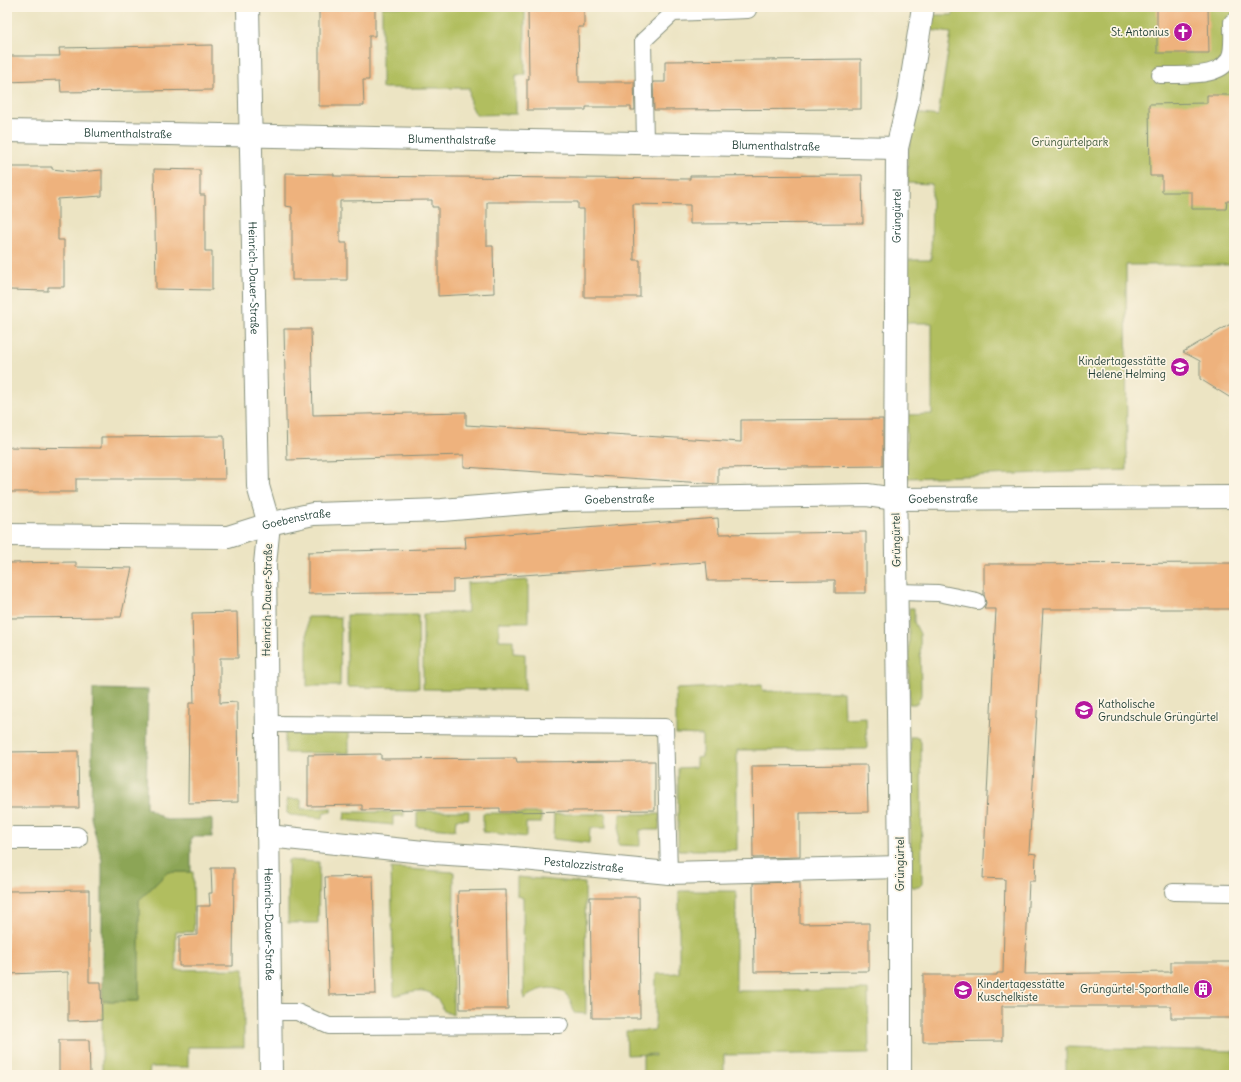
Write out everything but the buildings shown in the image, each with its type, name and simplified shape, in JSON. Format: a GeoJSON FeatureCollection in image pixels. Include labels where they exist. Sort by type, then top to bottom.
{"type":"FeatureCollection","features":[{"type":"Feature","properties":{"kind":"street","name":"Heinrich-Dauer-Straße"},"geometry":{"type":"LineString","coordinates":[[248,7],[258,486],[269,524],[265,564],[271,1075]]}},
{"type":"Feature","properties":{"kind":"street","name":"Grüngürtel"},"geometry":{"type":"LineString","coordinates":[[900,1075],[900,867],[895,499],[897,148],[908,102],[923,7]]}},
{"type":"Feature","properties":{"kind":"street","name":"Blumenthalstraße"},"geometry":{"type":"LineString","coordinates":[[7,131],[250,134],[897,148]]}},
{"type":"Feature","properties":{"kind":"street","name":"Goebenstraße"},"geometry":{"type":"LineString","coordinates":[[7,535],[228,537],[269,524],[313,514],[442,510],[562,500],[867,495],[895,499],[1234,497]]}},
{"type":"Feature","properties":{"kind":"street","name":"Pestalozzistraße"},"geometry":{"type":"LineString","coordinates":[[268,836],[433,853],[513,858],[669,873],[900,867]]}},
{"type":"Feature","properties":{"kind":"street"},"geometry":{"type":"LineString","coordinates":[[7,838],[76,838]]}},
{"type":"Feature","properties":{"kind":"lane"},"geometry":{"type":"LineString","coordinates":[[645,143],[643,41],[673,13],[748,10]]}},
{"type":"Feature","properties":{"kind":"lane"},"geometry":{"type":"LineString","coordinates":[[1160,75],[1210,73],[1226,66],[1231,54],[1232,22],[1234,22]]}},
{"type":"Feature","properties":{"kind":"lane"},"geometry":{"type":"LineString","coordinates":[[896,592],[938,593],[977,601]]}},
{"type":"Feature","properties":{"kind":"lane"},"geometry":{"type":"LineString","coordinates":[[266,724],[665,727],[669,873]]}},
{"type":"Feature","properties":{"kind":"lane"},"geometry":{"type":"LineString","coordinates":[[1173,892],[1234,893]]}},
{"type":"Feature","properties":{"kind":"lane"},"geometry":{"type":"LineString","coordinates":[[270,1012],[297,1012],[329,1026],[560,1025]]}},
{"type":"Feature","properties":{"kind":"green space"},"geometry":{"type":"Polygon","coordinates":[[[382,7],[525,7],[525,75],[516,75],[516,114],[476,115],[470,103],[469,88],[382,88],[382,7]]]}},
{"type":"Feature","properties":{"kind":"green space","name":"Grüngürtelpark"},"geometry":{"type":"Polygon","coordinates":[[[954,7],[1234,7],[1234,265],[1126,265],[1127,470],[907,478],[906,415],[932,414],[932,323],[906,323],[907,260],[931,260],[932,184],[908,183],[907,157],[916,113],[938,116],[951,33],[930,30],[932,15],[953,15],[954,7]]]}},
{"type":"Feature","properties":{"kind":"green space"},"geometry":{"type":"Polygon","coordinates":[[[528,580],[528,622],[499,622],[499,640],[513,640],[513,653],[525,654],[525,690],[423,689],[423,614],[468,612],[467,583],[528,580]]]}},
{"type":"Feature","properties":{"kind":"green space"},"geometry":{"type":"Polygon","coordinates":[[[909,608],[914,608],[914,622],[920,634],[921,695],[917,704],[909,704],[909,608]]]}},
{"type":"Feature","properties":{"kind":"green space"},"geometry":{"type":"Polygon","coordinates":[[[347,615],[418,615],[419,688],[347,687],[347,615]]]}},
{"type":"Feature","properties":{"kind":"green space"},"geometry":{"type":"Polygon","coordinates":[[[307,617],[341,617],[340,686],[307,686],[307,617]]]}},
{"type":"Feature","properties":{"kind":"green space"},"geometry":{"type":"Polygon","coordinates":[[[762,685],[763,691],[843,692],[844,718],[866,717],[867,749],[737,750],[737,850],[678,850],[678,768],[696,767],[696,758],[702,757],[702,735],[676,734],[676,689],[762,685]]]}},
{"type":"Feature","properties":{"kind":"green space"},"geometry":{"type":"Polygon","coordinates":[[[93,689],[148,690],[146,807],[166,820],[212,819],[212,837],[191,837],[191,872],[168,872],[139,900],[139,1001],[102,1001],[102,860],[91,818],[93,689]]]}},
{"type":"Feature","properties":{"kind":"green space"},"geometry":{"type":"Polygon","coordinates":[[[285,731],[349,731],[349,753],[285,753],[285,731]]]}},
{"type":"Feature","properties":{"kind":"green space"},"geometry":{"type":"Polygon","coordinates":[[[910,737],[918,737],[921,742],[922,884],[919,887],[911,887],[910,737]]]}},
{"type":"Feature","properties":{"kind":"green space"},"geometry":{"type":"Polygon","coordinates":[[[287,799],[301,799],[301,809],[331,808],[331,812],[324,812],[323,818],[290,815],[287,813],[287,799]]]}},
{"type":"Feature","properties":{"kind":"green space"},"geometry":{"type":"Polygon","coordinates":[[[417,811],[469,811],[469,819],[456,819],[455,830],[417,827],[417,811]]]}},
{"type":"Feature","properties":{"kind":"green space"},"geometry":{"type":"Polygon","coordinates":[[[345,812],[404,812],[404,816],[393,816],[393,825],[344,820],[345,812]]]}},
{"type":"Feature","properties":{"kind":"green space"},"geometry":{"type":"Polygon","coordinates":[[[483,813],[541,813],[541,823],[526,823],[526,837],[483,832],[483,813]]]}},
{"type":"Feature","properties":{"kind":"green space"},"geometry":{"type":"Polygon","coordinates":[[[554,814],[606,814],[606,828],[590,828],[589,843],[553,839],[554,814]]]}},
{"type":"Feature","properties":{"kind":"green space"},"geometry":{"type":"Polygon","coordinates":[[[620,814],[660,814],[659,830],[640,830],[640,846],[618,845],[620,814]]]}},
{"type":"Feature","properties":{"kind":"green space"},"geometry":{"type":"Polygon","coordinates":[[[288,860],[319,862],[318,923],[288,923],[288,860]]]}},
{"type":"Feature","properties":{"kind":"green space"},"geometry":{"type":"Polygon","coordinates":[[[391,868],[454,872],[453,1015],[444,1011],[435,997],[424,991],[410,992],[394,996],[391,868]]]}},
{"type":"Feature","properties":{"kind":"green space"},"geometry":{"type":"Polygon","coordinates":[[[168,872],[193,872],[194,932],[176,932],[176,970],[244,969],[244,1047],[188,1047],[188,1067],[150,1067],[149,1075],[102,1075],[102,1001],[139,1001],[139,900],[168,872]]]}},
{"type":"Feature","properties":{"kind":"green space"},"geometry":{"type":"Polygon","coordinates":[[[517,877],[585,883],[586,1014],[574,1013],[572,1003],[569,998],[564,993],[553,988],[547,988],[535,992],[524,999],[523,898],[517,896],[517,877]]]}},
{"type":"Feature","properties":{"kind":"green space"},"geometry":{"type":"Polygon","coordinates":[[[679,891],[736,891],[736,991],[868,990],[869,1053],[724,1055],[724,1075],[643,1075],[643,1055],[655,1056],[655,1054],[627,1055],[626,1031],[655,1030],[656,974],[679,973],[679,891]]]}},
{"type":"Feature","properties":{"kind":"green space"},"geometry":{"type":"Polygon","coordinates":[[[1066,1047],[1234,1051],[1234,1075],[1066,1075],[1066,1047]]]}},
{"type":"Feature","properties":{"kind":"place","name":"St. Antonius"},"geometry":{"type":"Point","coordinates":[1183,32]}},
{"type":"Feature","properties":{"kind":"place","name":"Kindertagesstätte Helene Helming"},"geometry":{"type":"Point","coordinates":[1180,367]}},
{"type":"Feature","properties":{"kind":"place","name":"Katholische Grundschule Grüngürtel"},"geometry":{"type":"Point","coordinates":[1084,710]}},
{"type":"Feature","properties":{"kind":"place","name":"Grüngürtel-Sporthalle"},"geometry":{"type":"Point","coordinates":[1203,989]}},
{"type":"Feature","properties":{"kind":"place","name":"Kindertagesstätte Kuschelkiste"},"geometry":{"type":"Point","coordinates":[963,990]}}]}
